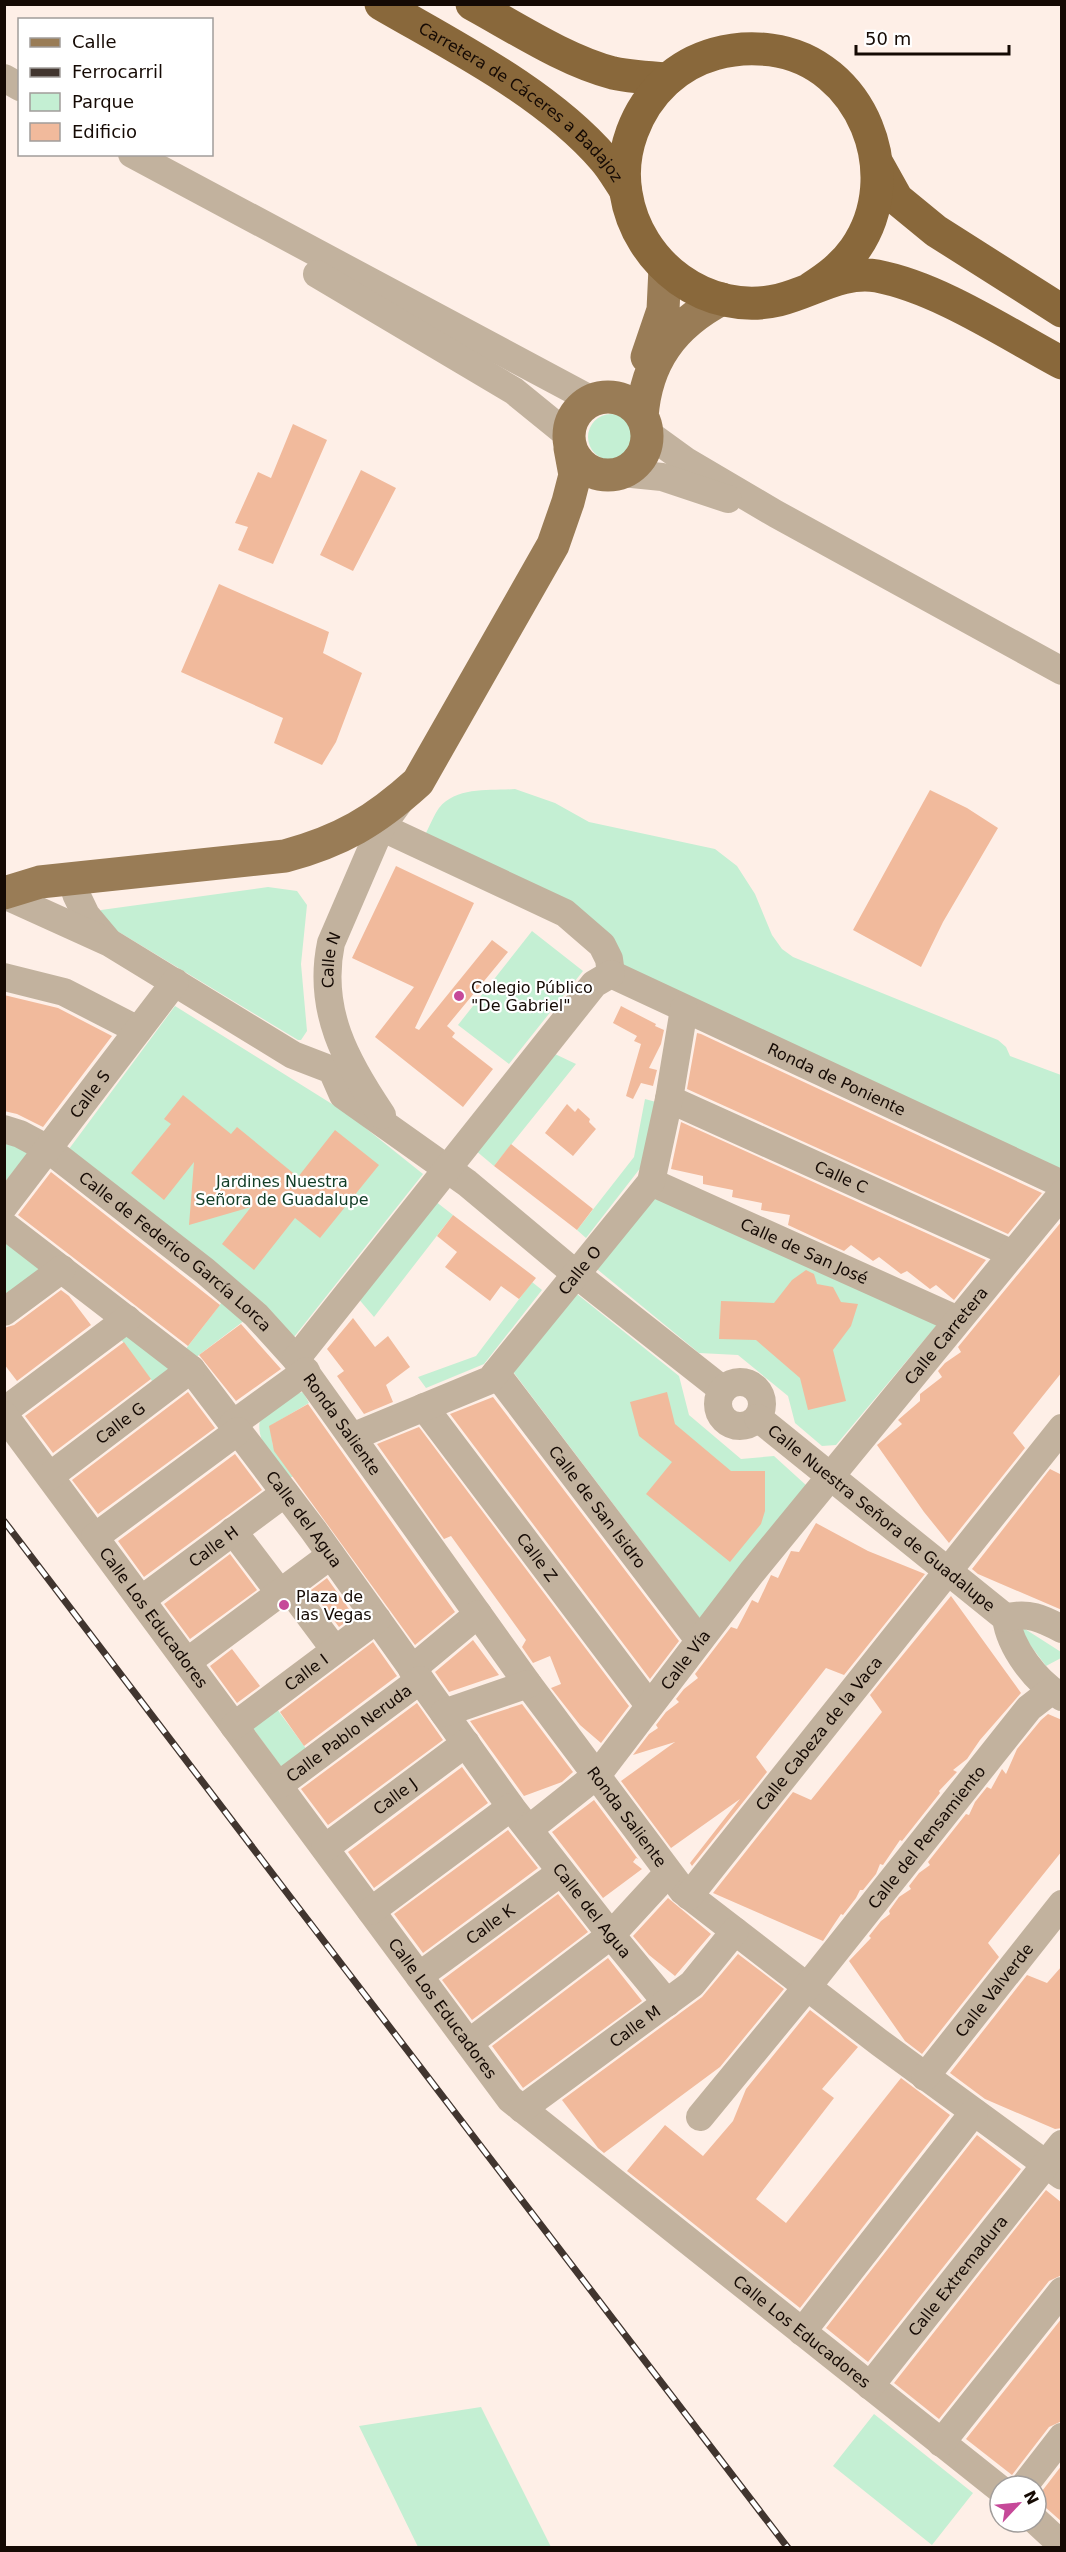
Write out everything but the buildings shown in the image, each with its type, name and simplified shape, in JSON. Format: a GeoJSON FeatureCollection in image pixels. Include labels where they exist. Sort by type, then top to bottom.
{"type":"FeatureCollection","features":[{"type":"Feature","properties":{"kind":"highway","name":"Carretera de Cáceres a Badajoz"},"geometry":{"type":"LineString","coordinates":[[381,4],[462,51],[554,111],[606,160],[625,189]]}},
{"type":"Feature","properties":{"kind":"highway"},"geometry":{"type":"LineString","coordinates":[[472,4],[586,63],[612,73],[638,78],[668,79]]}},
{"type":"Feature","properties":{"kind":"highway"},"geometry":{"type":"LineString","coordinates":[[1062,311],[936,231],[897,199],[878,165],[871,133],[847,92],[822,70],[793,55],[760,49],[727,50],[696,61],[668,79],[650,99],[631,135],[625,162],[625,189],[638,232],[665,268],[691,287],[722,299],[749,302],[777,300],[834,279],[873,276],[911,284],[1062,363]]}},
{"type":"Feature","properties":{"kind":"highway"},"geometry":{"type":"LineString","coordinates":[[811,288],[841,266],[863,236],[874,209],[878,165]]}},
{"type":"Feature","properties":{"kind":"main road"},"geometry":{"type":"LineString","coordinates":[[4,894],[40,882],[285,856],[313,848],[359,828],[410,790],[450,728],[553,545],[575,475],[569,441],[575,415],[634,375],[651,348],[663,310],[665,268]]}},
{"type":"Feature","properties":{"kind":"main road"},"geometry":{"type":"LineString","coordinates":[[553,545],[618,474],[632,467],[641,457],[646,446],[643,398],[651,372],[664,345],[699,311],[722,299]]}},
{"type":"Feature","properties":{"kind":"main road"},"geometry":{"type":"LineString","coordinates":[[601,399],[627,403],[644,425]]}},
{"type":"Feature","properties":{"kind":"main road"},"geometry":{"type":"LineString","coordinates":[[569,441],[583,467],[601,475],[618,474]]}},
{"type":"Feature","properties":{"kind":"street"},"geometry":{"type":"LineString","coordinates":[[4,78],[18,86]]}},
{"type":"Feature","properties":{"kind":"street"},"geometry":{"type":"LineString","coordinates":[[135,156],[163,173],[601,399]]}},
{"type":"Feature","properties":{"kind":"street"},"geometry":{"type":"LineString","coordinates":[[163,173],[238,230],[514,391],[569,441]]}},
{"type":"Feature","properties":{"kind":"street"},"geometry":{"type":"LineString","coordinates":[[644,425],[686,461],[776,514],[1062,671]]}},
{"type":"Feature","properties":{"kind":"street"},"geometry":{"type":"LineString","coordinates":[[618,474],[662,477],[776,514]]}},
{"type":"Feature","properties":{"kind":"street","name":"Calle N"},"geometry":{"type":"LineString","coordinates":[[410,790],[347,903],[331,943],[327,962],[330,1002],[340,1044],[341,1066],[392,1129],[447,1170]]}},
{"type":"Feature","properties":{"kind":"street"},"geometry":{"type":"LineString","coordinates":[[95,1537],[235,1427],[301,1365],[447,1170],[594,984],[611,974],[609,959],[602,945],[565,913],[387,829]]}},
{"type":"Feature","properties":{"kind":"street"},"geometry":{"type":"LineString","coordinates":[[79,878],[76,894],[86,915],[110,943]]}},
{"type":"Feature","properties":{"kind":"street"},"geometry":{"type":"LineString","coordinates":[[4,894],[110,943],[293,1055],[341,1066]]}},
{"type":"Feature","properties":{"kind":"street"},"geometry":{"type":"LineString","coordinates":[[327,962],[323,1018],[327,1040],[341,1066]]}},
{"type":"Feature","properties":{"kind":"street","name":"Ronda de Poniente"},"geometry":{"type":"LineString","coordinates":[[611,974],[1062,1184]]}},
{"type":"Feature","properties":{"kind":"street"},"geometry":{"type":"LineString","coordinates":[[4,976],[64,992],[138,1030]]}},
{"type":"Feature","properties":{"kind":"street","name":"Calle S"},"geometry":{"type":"LineString","coordinates":[[4,1206],[175,982]]}},
{"type":"Feature","properties":{"kind":"street","name":"Calle O"},"geometry":{"type":"LineString","coordinates":[[352,1437],[490,1380],[651,1182],[669,1099],[684,1009]]}},
{"type":"Feature","properties":{"kind":"street"},"geometry":{"type":"LineString","coordinates":[[305,1059],[327,1040]]}},
{"type":"Feature","properties":{"kind":"street","name":"Calle C"},"geometry":{"type":"LineString","coordinates":[[669,1099],[1013,1254]]}},
{"type":"Feature","properties":{"kind":"street","name":"Calle de Federico García Lorca"},"geometry":{"type":"LineString","coordinates":[[4,1129],[20,1134],[48,1149],[205,1271],[256,1315],[301,1365]]}},
{"type":"Feature","properties":{"kind":"street"},"geometry":{"type":"LineString","coordinates":[[447,1170],[576,1275]]}},
{"type":"Feature","properties":{"kind":"street","name":"Calle de San José"},"geometry":{"type":"LineString","coordinates":[[651,1182],[958,1320]]}},
{"type":"Feature","properties":{"kind":"street","name":"Calle Carretera"},"geometry":{"type":"LineString","coordinates":[[830,1476],[1062,1194]]}},
{"type":"Feature","properties":{"kind":"street","name":"Calle del Agua"},"geometry":{"type":"LineString","coordinates":[[4,1225],[191,1369],[331,1555],[511,1807],[667,2003]]}},
{"type":"Feature","properties":{"kind":"street"},"geometry":{"type":"LineString","coordinates":[[4,1312],[62,1269]]}},
{"type":"Feature","properties":{"kind":"street","name":"Calle Nuestra Señora de Guadalupe"},"geometry":{"type":"LineString","coordinates":[[576,1275],[723,1390],[718,1401],[718,1408],[729,1424],[748,1425],[758,1418],[1006,1618],[1011,1639],[1034,1672],[1056,1694]]}},
{"type":"Feature","properties":{"kind":"street"},"geometry":{"type":"LineString","coordinates":[[4,1413],[127,1319]]}},
{"type":"Feature","properties":{"kind":"street","name":"Ronda Saliente"},"geometry":{"type":"LineString","coordinates":[[301,1365],[361,1453],[528,1684],[598,1774],[668,1873],[689,1896],[925,2077],[974,2112],[1056,2161]]}},
{"type":"Feature","properties":{"kind":"street","name":"Calle G"},"geometry":{"type":"LineString","coordinates":[[50,1476],[191,1369]]}},
{"type":"Feature","properties":{"kind":"street","name":"Calle de San Isidro"},"geometry":{"type":"LineString","coordinates":[[496,1373],[699,1640]]}},
{"type":"Feature","properties":{"kind":"street","name":"Calle Z"},"geometry":{"type":"LineString","coordinates":[[424,1407],[648,1705]]}},
{"type":"Feature","properties":{"kind":"street","name":"Calle Los Educadores"},"geometry":{"type":"LineString","coordinates":[[4,1413],[510,2099],[988,2480]]}},
{"type":"Feature","properties":{"kind":"street","name":"Calle Cabeza de la Vaca"},"geometry":{"type":"LineString","coordinates":[[689,1896],[1062,1428]]}},
{"type":"Feature","properties":{"kind":"street","name":"Calle Vía"},"geometry":{"type":"LineString","coordinates":[[529,1829],[598,1774],[648,1705],[830,1476]]}},
{"type":"Feature","properties":{"kind":"street","name":"Calle H"},"geometry":{"type":"LineString","coordinates":[[141,1600],[285,1493]]}},
{"type":"Feature","properties":{"kind":"street"},"geometry":{"type":"LineString","coordinates":[[233,1531],[335,1650]]}},
{"type":"Feature","properties":{"kind":"street"},"geometry":{"type":"LineString","coordinates":[[187,1662],[331,1555]]}},
{"type":"Feature","properties":{"kind":"street","name":"Calle Pablo Neruda"},"geometry":{"type":"LineString","coordinates":[[279,1785],[416,1674],[478,1614]]}},
{"type":"Feature","properties":{"kind":"street","name":"Calle Nuestra Señora de Guadalupe"},"geometry":{"type":"LineString","coordinates":[[1006,1618],[1027,1614],[1042,1618],[1062,1629]]}},
{"type":"Feature","properties":{"kind":"street","name":"Calle I"},"geometry":{"type":"LineString","coordinates":[[234,1726],[377,1619]]}},
{"type":"Feature","properties":{"kind":"street"},"geometry":{"type":"LineString","coordinates":[[444,1713],[528,1684]]}},
{"type":"Feature","properties":{"kind":"street","name":"Calle del Pensamiento"},"geometry":{"type":"LineString","coordinates":[[700,2117],[807,1987],[1029,1708],[1056,1694]]}},
{"type":"Feature","properties":{"kind":"street","name":"Calle J"},"geometry":{"type":"LineString","coordinates":[[325,1848],[466,1743]]}},
{"type":"Feature","properties":{"kind":"street"},"geometry":{"type":"LineString","coordinates":[[371,1911],[511,1807]]}},
{"type":"Feature","properties":{"kind":"street","name":"Calle K"},"geometry":{"type":"LineString","coordinates":[[419,1976],[561,1872]]}},
{"type":"Feature","properties":{"kind":"street"},"geometry":{"type":"LineString","coordinates":[[469,2043],[611,1935],[668,1873]]}},
{"type":"Feature","properties":{"kind":"street","name":"Calle Valverde"},"geometry":{"type":"LineString","coordinates":[[925,2077],[1062,1904]]}},
{"type":"Feature","properties":{"kind":"street","name":"Calle M"},"geometry":{"type":"LineString","coordinates":[[522,2109],[692,1984],[735,1930]]}},
{"type":"Feature","properties":{"kind":"street"},"geometry":{"type":"LineString","coordinates":[[801,2332],[974,2112]]}},
{"type":"Feature","properties":{"kind":"street","name":"Calle Extremadura"},"geometry":{"type":"LineString","coordinates":[[870,2386],[1056,2161]]}},
{"type":"Feature","properties":{"kind":"street"},"geometry":{"type":"LineString","coordinates":[[941,2443],[1062,2291]]}},
{"type":"Feature","properties":{"kind":"street"},"geometry":{"type":"LineString","coordinates":[[1033,2474],[1062,2437]]}},
{"type":"Feature","properties":{"kind":"street"},"geometry":{"type":"LineString","coordinates":[[1048,2532],[1062,2545]]}},
{"type":"Feature","properties":{"kind":"green space"},"geometry":{"type":"Polygon","coordinates":[[[611,414],[627,421],[634,437],[627,453],[611,460],[595,453],[588,437],[595,421],[611,414]]]}},
{"type":"Feature","properties":{"kind":"green space"},"geometry":{"type":"Polygon","coordinates":[[[515,789],[555,803],[589,822],[715,849],[737,866],[755,894],[772,935],[782,949],[793,957],[998,1040],[1006,1047],[1010,1056],[1061,1075],[1061,1171],[631,973],[426,833],[439,808],[455,796],[474,791],[515,789]]]}},
{"type":"Feature","properties":{"kind":"green space"},"geometry":{"type":"Polygon","coordinates":[[[268,887],[297,891],[307,905],[301,964],[307,1031],[301,1040],[94,917],[101,910],[268,887]]]}},
{"type":"Feature","properties":{"kind":"green space"},"geometry":{"type":"Polygon","coordinates":[[[532,931],[583,971],[509,1064],[458,1025],[532,931]]]}},
{"type":"Feature","properties":{"kind":"green space","name":"Jardines Nuestra Señora de Guadalupe"},"geometry":{"type":"Polygon","coordinates":[[[175,1006],[348,1114],[423,1174],[294,1337],[69,1149],[175,1006]]]}},
{"type":"Feature","properties":{"kind":"green space"},"geometry":{"type":"Polygon","coordinates":[[[555,1054],[576,1064],[494,1166],[475,1150],[555,1054]]]}},
{"type":"Feature","properties":{"kind":"green space"},"geometry":{"type":"Polygon","coordinates":[[[645,1099],[656,1102],[645,1162],[586,1238],[577,1230],[634,1157],[645,1099]]]}},
{"type":"Feature","properties":{"kind":"green space"},"geometry":{"type":"Polygon","coordinates":[[[5,1141],[28,1153],[5,1182],[5,1141]]]}},
{"type":"Feature","properties":{"kind":"green space"},"geometry":{"type":"Polygon","coordinates":[[[655,1187],[941,1320],[836,1445],[822,1446],[795,1423],[788,1396],[738,1355],[699,1353],[592,1265],[655,1187]]]}},
{"type":"Feature","properties":{"kind":"green space"},"geometry":{"type":"Polygon","coordinates":[[[435,1201],[453,1215],[374,1317],[357,1297],[435,1201]]]}},
{"type":"Feature","properties":{"kind":"green space"},"geometry":{"type":"Polygon","coordinates":[[[4,1236],[41,1265],[38,1272],[5,1298],[4,1236]]]}},
{"type":"Feature","properties":{"kind":"green space"},"geometry":{"type":"Polygon","coordinates":[[[532,1282],[542,1290],[484,1364],[426,1388],[418,1377],[476,1356],[532,1282]]]}},
{"type":"Feature","properties":{"kind":"green space"},"geometry":{"type":"Polygon","coordinates":[[[572,1290],[679,1376],[689,1415],[741,1459],[774,1456],[807,1486],[701,1620],[511,1369],[572,1290]]]}},
{"type":"Feature","properties":{"kind":"green space"},"geometry":{"type":"Polygon","coordinates":[[[222,1302],[245,1320],[195,1358],[185,1350],[222,1302]]]}},
{"type":"Feature","properties":{"kind":"green space"},"geometry":{"type":"Polygon","coordinates":[[[125,1328],[173,1365],[155,1385],[117,1334],[125,1328]]]}},
{"type":"Feature","properties":{"kind":"green space"},"geometry":{"type":"Polygon","coordinates":[[[303,1392],[309,1403],[270,1426],[273,1446],[294,1476],[287,1479],[266,1450],[259,1425],[261,1417],[295,1394],[303,1392]]]}},
{"type":"Feature","properties":{"kind":"green space"},"geometry":{"type":"Polygon","coordinates":[[[1018,1629],[1025,1629],[1061,1652],[1061,1658],[1046,1666],[1018,1629]]]}},
{"type":"Feature","properties":{"kind":"green space"},"geometry":{"type":"Polygon","coordinates":[[[274,1705],[310,1754],[285,1772],[249,1723],[274,1705]]]}},
{"type":"Feature","properties":{"kind":"green space"},"geometry":{"type":"Polygon","coordinates":[[[481,2407],[551,2547],[418,2547],[359,2426],[481,2407]]]}},
{"type":"Feature","properties":{"kind":"green space"},"geometry":{"type":"Polygon","coordinates":[[[874,2414],[973,2493],[932,2545],[833,2466],[874,2414]]]}},
{"type":"Feature","properties":{"kind":"railway"},"geometry":{"type":"LineString","coordinates":[[4,1521],[788,2548]]}},
{"type":"Feature","properties":{"kind":"place","name":"Colegio Público \"De Gabriel\""},"geometry":{"type":"Point","coordinates":[459,996]}},
{"type":"Feature","properties":{"kind":"place","name":"Plaza de las Vegas"},"geometry":{"type":"Point","coordinates":[284,1605]}}]}
